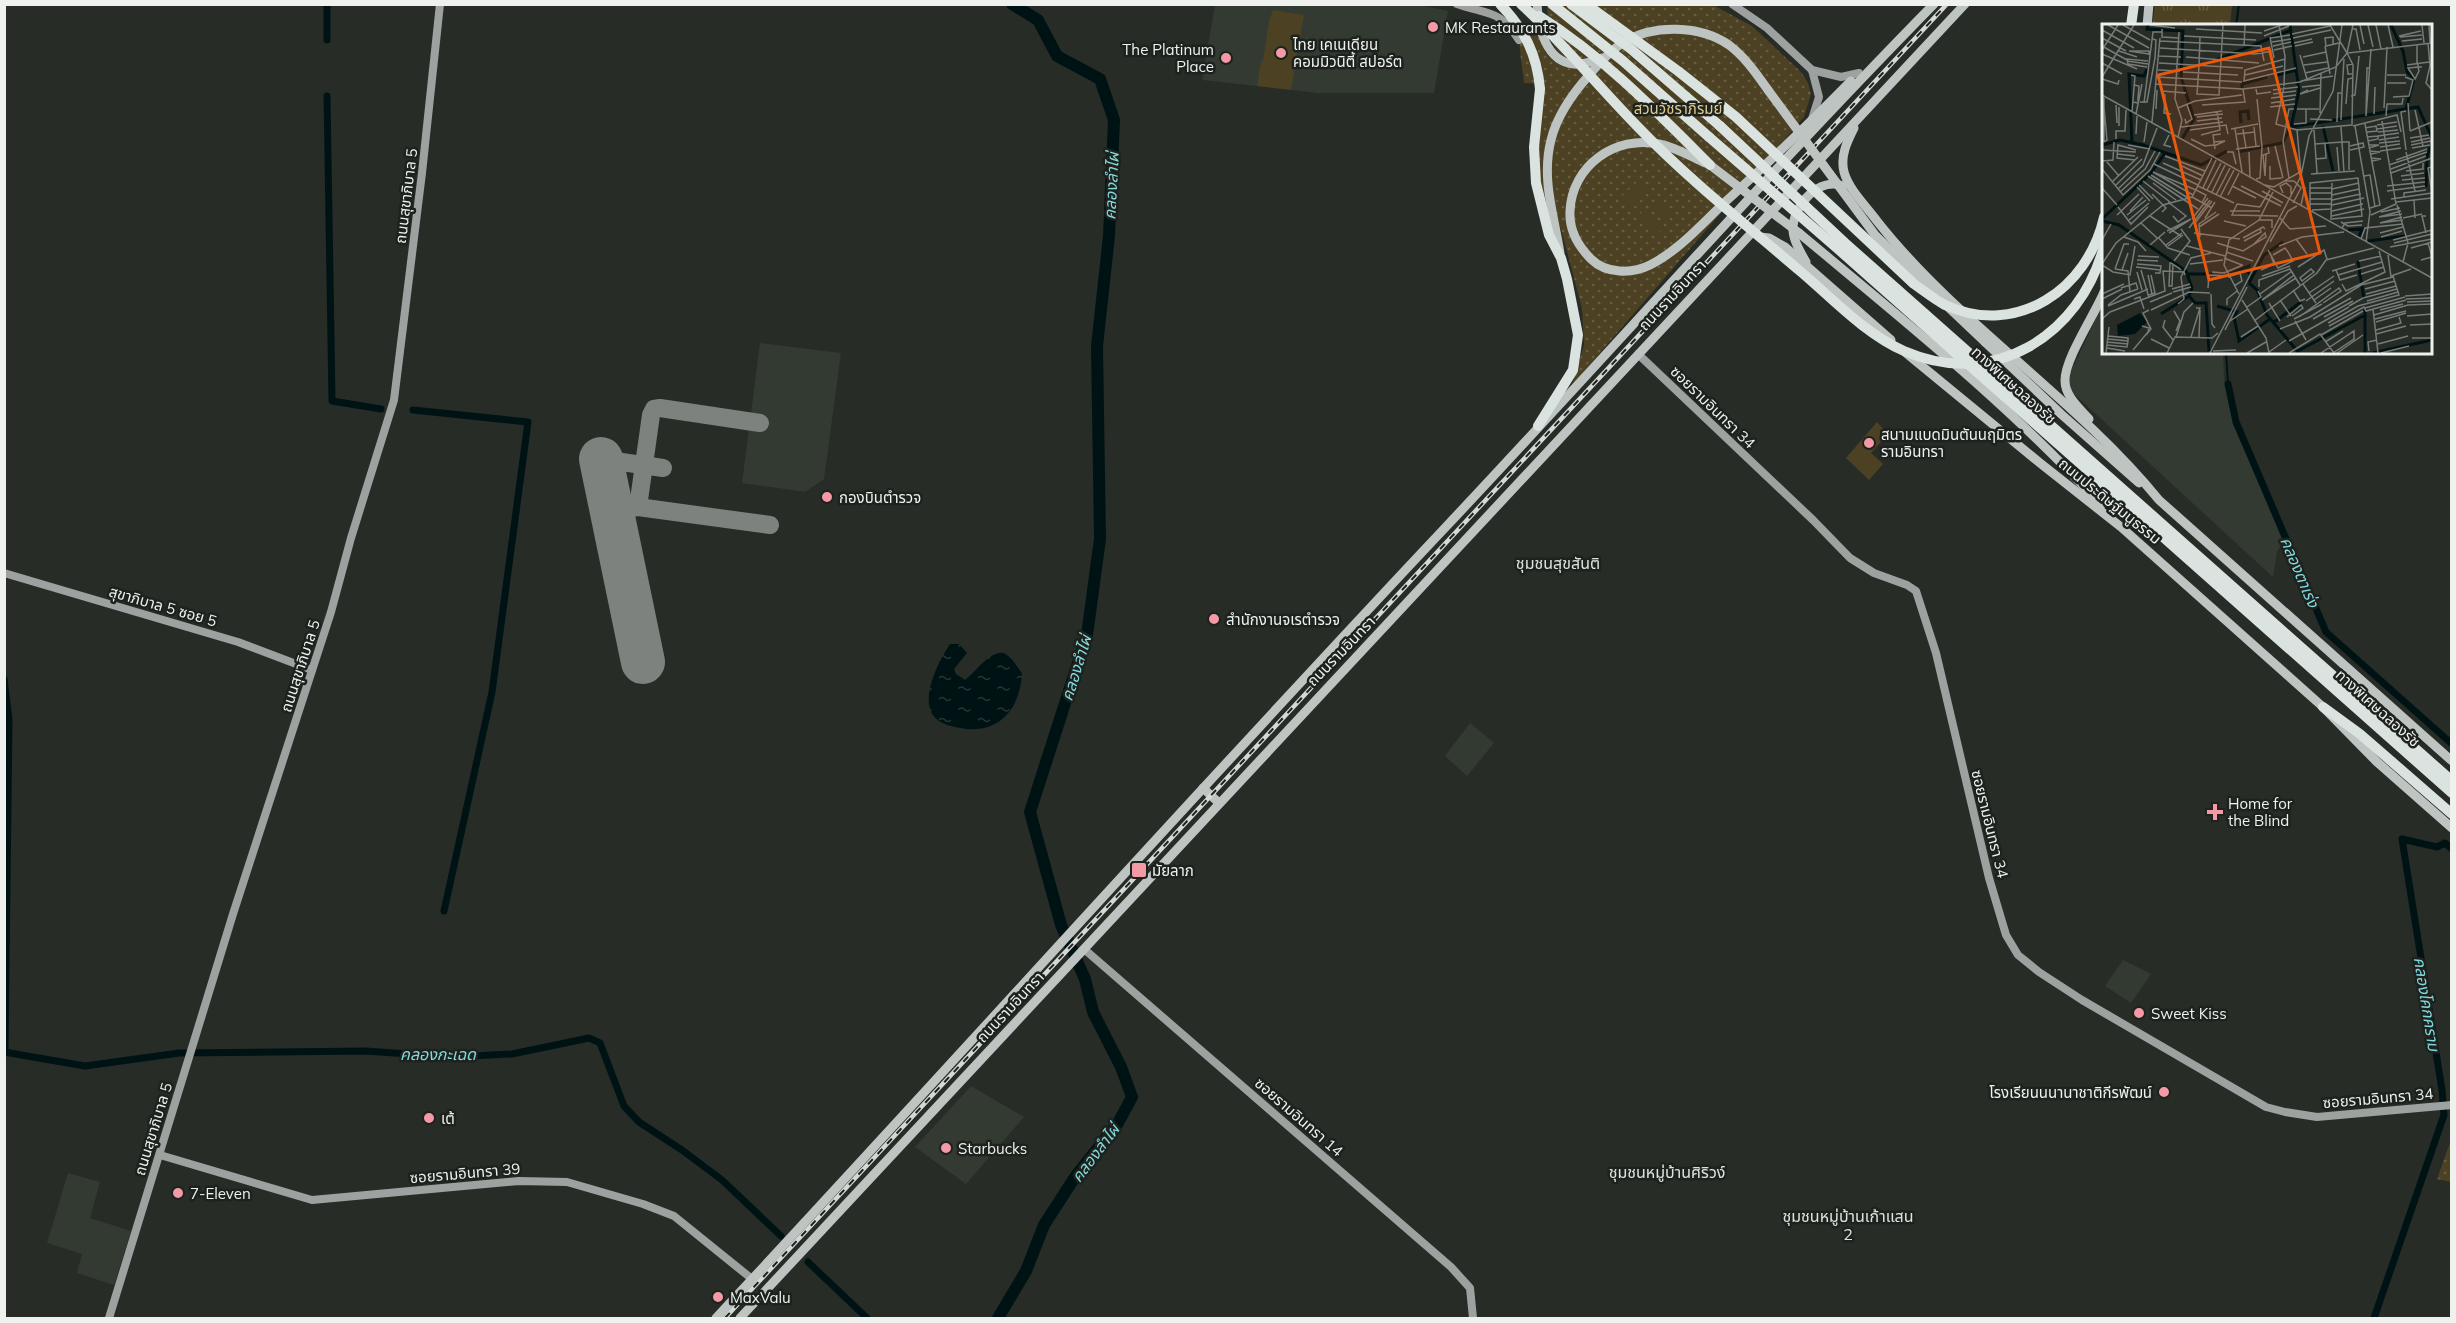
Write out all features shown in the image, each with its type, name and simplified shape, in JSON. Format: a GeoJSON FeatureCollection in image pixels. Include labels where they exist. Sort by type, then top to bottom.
{"type":"FeatureCollection","features":[{"type":"Feature","properties":{"kind":"highway"},"geometry":{"type":"LineString","coordinates":[[1500,4],[1512,16],[1528,39],[1536,64],[1540,89],[1534,147],[1536,183],[1549,236],[1561,258],[1576,318],[1577,352],[1573,370],[1538,426]]}},
{"type":"Feature","properties":{"kind":"highway","name":"ทางพิเศษฉลองรัช"},"geometry":{"type":"LineString","coordinates":[[1552,4],[1623,62],[1838,249],[2451,794]]}},
{"type":"Feature","properties":{"kind":"highway","name":"ทางพิเศษฉลองรัช"},"geometry":{"type":"LineString","coordinates":[[1571,4],[1631,49],[1720,126],[1845,243],[2451,781]]}},
{"type":"Feature","properties":{"kind":"highway"},"geometry":{"type":"LineString","coordinates":[[1586,4],[1660,57],[1736,117],[1914,284],[1945,305],[1971,312],[2001,314],[2029,308],[2047,299],[2065,287],[2080,272],[2094,250],[2102,221]]}},
{"type":"Feature","properties":{"kind":"highway"},"geometry":{"type":"LineString","coordinates":[[1522,5],[1569,35],[1614,71],[1710,165]]}},
{"type":"Feature","properties":{"kind":"highway"},"geometry":{"type":"LineString","coordinates":[[1522,5],[1638,128],[1688,174],[1853,316],[1883,339],[1904,351],[1944,362],[1972,363],[2012,356],[2026,350],[2049,335],[2072,312],[2097,270],[2102,250]]}},
{"type":"Feature","properties":{"kind":"highway"},"geometry":{"type":"LineString","coordinates":[[2132,24],[2136,6]]}},
{"type":"Feature","properties":{"kind":"highway"},"geometry":{"type":"LineString","coordinates":[[2136,6],[2138,24]]}},
{"type":"Feature","properties":{"kind":"highway"},"geometry":{"type":"LineString","coordinates":[[2323,707],[2360,734],[2451,814]]}},
{"type":"Feature","properties":{"kind":"main road"},"geometry":{"type":"LineString","coordinates":[[1537,4],[1538,25]]}},
{"type":"Feature","properties":{"kind":"main road","name":"ถนนรามอินทรา"},"geometry":{"type":"LineString","coordinates":[[716,1318],[1065,936],[1720,228],[1934,4]]}},
{"type":"Feature","properties":{"kind":"main road","name":"ถนนรามอินทรา"},"geometry":{"type":"LineString","coordinates":[[740,1318],[1965,4]]}},
{"type":"Feature","properties":{"kind":"main road"},"geometry":{"type":"LineString","coordinates":[[2146,24],[2149,4]]}},
{"type":"Feature","properties":{"kind":"main road"},"geometry":{"type":"LineString","coordinates":[[1518,36],[1518,26],[1525,19],[1534,20],[1545,41],[1558,58],[1577,65],[1604,58]]}},
{"type":"Feature","properties":{"kind":"main road"},"geometry":{"type":"LineString","coordinates":[[1915,23],[1859,73],[1811,122],[1684,241],[1650,266],[1628,272],[1603,267],[1582,251],[1572,230],[1570,210],[1574,190],[1580,178],[1596,159],[1616,145],[1643,142],[1659,144],[1674,148],[1710,165],[1799,233],[1956,365],[2054,455],[2121,527]]}},
{"type":"Feature","properties":{"kind":"main road"},"geometry":{"type":"LineString","coordinates":[[1561,258],[1547,187],[1546,165],[1551,139],[1562,112],[1575,92],[1604,58],[1624,42],[1651,32],[1675,29],[1699,33],[1728,45],[1750,65],[1875,235],[2061,414],[2159,500]]}},
{"type":"Feature","properties":{"kind":"main road","name":"ถนนประดิษฐ์มนูธรรม"},"geometry":{"type":"LineString","coordinates":[[1859,118],[1844,151],[1842,161],[1844,173],[1853,190],[1891,239],[1923,273],[2121,455],[2159,500],[2451,761]]}},
{"type":"Feature","properties":{"kind":"main road"},"geometry":{"type":"LineString","coordinates":[[1810,268],[1794,238],[1793,226],[1798,209],[1815,190],[1825,184],[1836,183],[1853,190]]}},
{"type":"Feature","properties":{"kind":"main road","name":"ถนนประดิษฐ์มนูธรรม"},"geometry":{"type":"LineString","coordinates":[[1733,252],[1753,238],[1763,236],[1785,247],[1903,350],[2040,464],[2121,527],[2323,707],[2376,761],[2451,828]]}},
{"type":"Feature","properties":{"kind":"main road"},"geometry":{"type":"LineString","coordinates":[[2102,294],[2071,360],[2065,382],[2068,393],[2121,455]]}},
{"type":"Feature","properties":{"kind":"main road"},"geometry":{"type":"LineString","coordinates":[[1203,788],[1219,803]]}},
{"type":"Feature","properties":{"kind":"main road"},"geometry":{"type":"LineString","coordinates":[[994,1015],[1010,1029]]}},
{"type":"Feature","properties":{"kind":"street","name":"ถนนสุขาภิบาล 5"},"geometry":{"type":"LineString","coordinates":[[109,1318],[394,400],[440,4]]}},
{"type":"Feature","properties":{"kind":"street"},"geometry":{"type":"LineString","coordinates":[[1457,4],[1499,16],[1518,36]]}},
{"type":"Feature","properties":{"kind":"street"},"geometry":{"type":"LineString","coordinates":[[1732,4],[1767,28],[1812,70],[1841,77],[1859,73]]}},
{"type":"Feature","properties":{"kind":"street"},"geometry":{"type":"LineString","coordinates":[[1811,122],[1819,97],[1812,70]]}},
{"type":"Feature","properties":{"kind":"street","name":"ซอยรามอินทรา 34"},"geometry":{"type":"LineString","coordinates":[[1638,354],[1850,558],[1874,573],[1907,585],[1916,591],[1936,653],[1989,878],[2006,935],[2018,955],[2039,972],[2082,1000],[2266,1107],[2317,1117],[2450,1105]]}},
{"type":"Feature","properties":{"kind":"street","name":"สุขาภิบาล 5 ซอย 5"},"geometry":{"type":"LineString","coordinates":[[4,573],[238,642],[312,670]]}},
{"type":"Feature","properties":{"kind":"street","name":"ซอยรามอินทรา 14"},"geometry":{"type":"LineString","coordinates":[[1082,953],[1451,1267],[1470,1288],[1473,1318]]}},
{"type":"Feature","properties":{"kind":"street","name":"ซอยรามอินทรา 39"},"geometry":{"type":"LineString","coordinates":[[160,1155],[312,1200],[519,1181],[567,1182],[643,1204],[674,1216],[752,1279]]}},
{"type":"Feature","properties":{"kind":"shaded area"},"geometry":{"type":"Polygon","coordinates":[[[1415,4],[1448,11],[1434,93],[1318,93],[1202,80],[1215,5],[1415,4]]]}},
{"type":"Feature","properties":{"kind":"shaded area"},"geometry":{"type":"Polygon","coordinates":[[[2102,306],[2102,354],[2223,354],[2224,378],[2233,420],[2283,542],[2277,551],[2273,577],[2073,393],[2069,384],[2070,373],[2102,306]]]}},
{"type":"Feature","properties":{"kind":"shaded area"},"geometry":{"type":"Polygon","coordinates":[[[760,343],[841,353],[824,479],[805,492],[742,483],[760,343]]]}},
{"type":"Feature","properties":{"kind":"shaded area"},"geometry":{"type":"Polygon","coordinates":[[[1470,723],[1494,743],[1467,776],[1445,756],[1470,723]]]}},
{"type":"Feature","properties":{"kind":"shaded area"},"geometry":{"type":"Polygon","coordinates":[[[2123,960],[2151,974],[2131,1003],[2105,986],[2123,960]]]}},
{"type":"Feature","properties":{"kind":"shaded area"},"geometry":{"type":"Polygon","coordinates":[[[971,1086],[1024,1117],[966,1184],[915,1147],[971,1086]]]}},
{"type":"Feature","properties":{"kind":"shaded area"},"geometry":{"type":"Polygon","coordinates":[[[68,1173],[100,1182],[90,1218],[131,1231],[114,1285],[77,1273],[82,1254],[47,1243],[68,1173]]]}},
{"type":"Feature","properties":{"kind":"green space","name":"สวนวัชราภิรมย์"},"geometry":{"type":"Polygon","coordinates":[[[1547,5],[1713,5],[1752,26],[1801,72],[1808,83],[1811,94],[1804,117],[1572,385],[1584,345],[1582,308],[1561,229],[1539,187],[1537,161],[1543,84],[1524,83],[1520,53],[1521,31],[1528,23],[1534,28],[1547,55],[1561,65],[1572,68],[1556,49],[1551,39],[1547,5]]]}},
{"type":"Feature","properties":{"kind":"green space"},"geometry":{"type":"Polygon","coordinates":[[[2155,5],[2232,5],[2230,24],[2152,24],[2155,5]]]}},
{"type":"Feature","properties":{"kind":"green space","name":"ไทย เคเนเดียน คอมมิวนิตี้ สปอร์ต"},"geometry":{"type":"Polygon","coordinates":[[[1273,10],[1304,15],[1291,90],[1257,86],[1273,10]]]}},
{"type":"Feature","properties":{"kind":"green space"},"geometry":{"type":"Polygon","coordinates":[[[1639,180],[1650,191],[1630,211],[1619,199],[1639,180]]]}},
{"type":"Feature","properties":{"kind":"green space"},"geometry":{"type":"Polygon","coordinates":[[[1659,197],[1675,213],[1666,223],[1649,207],[1659,197]]]}},
{"type":"Feature","properties":{"kind":"green space"},"geometry":{"type":"Polygon","coordinates":[[[1645,208],[1664,226],[1655,237],[1636,219],[1645,208]]]}},
{"type":"Feature","properties":{"kind":"green space","name":"สนามแบดมินตันนฤมิตร รามอินทรา"},"geometry":{"type":"Polygon","coordinates":[[[1877,422],[1888,434],[1871,453],[1883,464],[1869,480],[1846,458],[1877,422]]]}},
{"type":"Feature","properties":{"kind":"green space"},"geometry":{"type":"Polygon","coordinates":[[[2451,1140],[2451,1182],[2437,1179],[2451,1140]]]}},
{"type":"Feature","properties":{"kind":"water"},"geometry":{"type":"Polygon","coordinates":[[[950,644],[959,644],[967,653],[954,669],[956,674],[965,680],[985,661],[1002,653],[1011,659],[1022,673],[1016,700],[1003,719],[993,725],[969,729],[947,725],[931,713],[929,693],[931,684],[950,644]]]}},
{"type":"Feature","properties":{"kind":"waterway"},"geometry":{"type":"LineString","coordinates":[[327,4],[327,40]]}},
{"type":"Feature","properties":{"kind":"waterway","name":"คลองลำไผ่"},"geometry":{"type":"LineString","coordinates":[[998,1318],[1026,1271],[1044,1225],[1075,1177],[1118,1123],[1132,1097],[1121,1067],[1093,1012],[1085,979],[1061,925],[1030,812],[1087,635],[1100,539],[1097,346],[1109,236],[1114,120],[1100,79],[1057,56],[1038,20],[1012,4]]}},
{"type":"Feature","properties":{"kind":"waterway","name":"คลองตาเร่ง"},"geometry":{"type":"LineString","coordinates":[[2236,24],[2239,4]]}},
{"type":"Feature","properties":{"kind":"waterway"},"geometry":{"type":"LineString","coordinates":[[327,96],[332,401],[381,409]]}},
{"type":"Feature","properties":{"kind":"waterway","name":"คลองตาเร่ง"},"geometry":{"type":"LineString","coordinates":[[2226,354],[2228,384]]}},
{"type":"Feature","properties":{"kind":"waterway","name":"คลองตาเร่ง"},"geometry":{"type":"LineString","coordinates":[[2228,384],[2236,422],[2326,632],[2452,744]]}},
{"type":"Feature","properties":{"kind":"waterway"},"geometry":{"type":"LineString","coordinates":[[413,410],[528,422],[492,692],[444,911]]}},
{"type":"Feature","properties":{"kind":"waterway"},"geometry":{"type":"LineString","coordinates":[[4,679],[9,719],[5,1052]]}},
{"type":"Feature","properties":{"kind":"waterway","name":"คลองโคกคราม"},"geometry":{"type":"LineString","coordinates":[[2374,1318],[2444,1115],[2402,839],[2437,847],[2445,843],[2452,849]]}},
{"type":"Feature","properties":{"kind":"waterway","name":"คลองกะเฉด"},"geometry":{"type":"LineString","coordinates":[[4,1052],[85,1066],[179,1053],[365,1051],[453,1057],[512,1054],[589,1038],[600,1043],[624,1106],[639,1122],[722,1180],[781,1236]]}},
{"type":"Feature","properties":{"kind":"waterway","name":"คลองกะเฉด"},"geometry":{"type":"LineString","coordinates":[[808,1262],[867,1318]]}},
{"type":"Feature","properties":{"kind":"taxiway"},"geometry":{"type":"LineString","coordinates":[[760,423],[654,409],[651,415],[638,507],[770,525]]}},
{"type":"Feature","properties":{"kind":"taxiway"},"geometry":{"type":"LineString","coordinates":[[601,459],[663,468]]}},
{"type":"Feature","properties":{"kind":"taxiway"},"geometry":{"type":"LineString","coordinates":[[612,512],[638,507]]}},
{"type":"Feature","properties":{"kind":"runway"},"geometry":{"type":"LineString","coordinates":[[601,459],[643,662]]}},
{"type":"Feature","properties":{"kind":"railway"},"geometry":{"type":"LineString","coordinates":[[725,1318],[1947,4]]}},
{"type":"Feature","properties":{"kind":"place","name":"MK Restaurants"},"geometry":{"type":"Point","coordinates":[1433,27]}},
{"type":"Feature","properties":{"kind":"place","name":"ไทย เคเนเดียน คอมมิวนิตี้ สปอร์ต"},"geometry":{"type":"Point","coordinates":[1281,53]}},
{"type":"Feature","properties":{"kind":"place","name":"The Platinum Place"},"geometry":{"type":"Point","coordinates":[1226,58]}},
{"type":"Feature","properties":{"kind":"place","name":"สนามแบดมินตันนฤมิตร รามอินทรา"},"geometry":{"type":"Point","coordinates":[1869,443]}},
{"type":"Feature","properties":{"kind":"place","name":"กองบินตำรวจ"},"geometry":{"type":"Point","coordinates":[827,497]}},
{"type":"Feature","properties":{"kind":"place","name":"สำนักงานจเรตำรวจ"},"geometry":{"type":"Point","coordinates":[1214,619]}},
{"type":"Feature","properties":{"kind":"place","name":"Home for the Blind"},"geometry":{"type":"Point","coordinates":[2215,812]}},
{"type":"Feature","properties":{"kind":"place","name":"มัยลาภ"},"geometry":{"type":"Point","coordinates":[1139,870]}},
{"type":"Feature","properties":{"kind":"place","name":"Sweet Kiss"},"geometry":{"type":"Point","coordinates":[2139,1013]}},
{"type":"Feature","properties":{"kind":"place","name":"โรงเรียนนนานาชาติกีรพัฒน์"},"geometry":{"type":"Point","coordinates":[2164,1092]}},
{"type":"Feature","properties":{"kind":"place","name":"เต้"},"geometry":{"type":"Point","coordinates":[429,1118]}},
{"type":"Feature","properties":{"kind":"place","name":"Starbucks"},"geometry":{"type":"Point","coordinates":[946,1148]}},
{"type":"Feature","properties":{"kind":"place","name":"7-Eleven"},"geometry":{"type":"Point","coordinates":[178,1193]}},
{"type":"Feature","properties":{"kind":"place","name":"MaxValu"},"geometry":{"type":"Point","coordinates":[718,1297]}},
{"type":"Feature","properties":{"kind":"district","name":"ชุมชนสุขสันติ"},"geometry":{"type":"Point","coordinates":[1558,563]}},
{"type":"Feature","properties":{"kind":"district","name":"ชุมชนหมู่บ้านศิริวง์"},"geometry":{"type":"Point","coordinates":[1667,1172]}},
{"type":"Feature","properties":{"kind":"district","name":"ชุมชนหมู่บ้านเก้าแสน 2"},"geometry":{"type":"Point","coordinates":[1848,1225]}}]}
